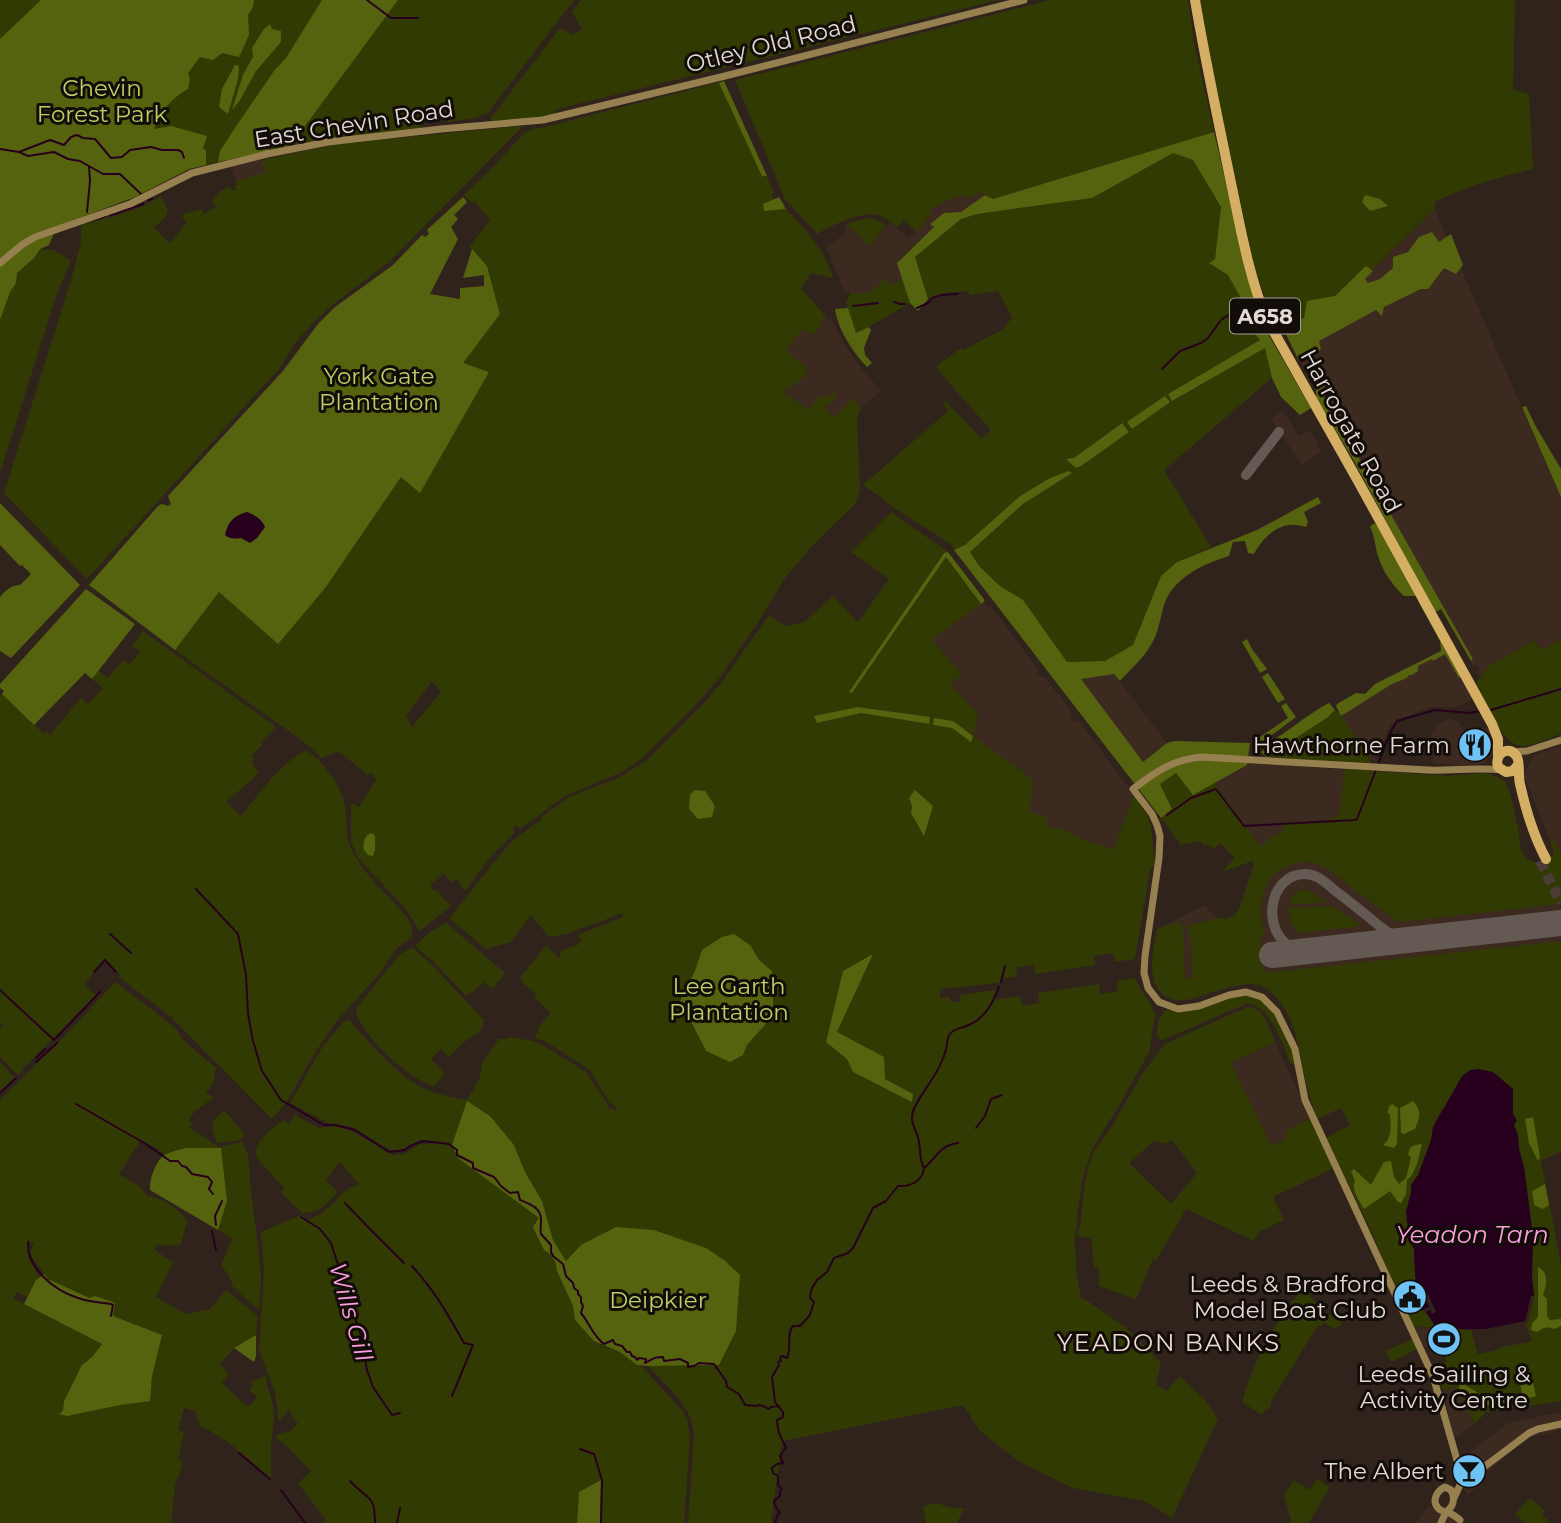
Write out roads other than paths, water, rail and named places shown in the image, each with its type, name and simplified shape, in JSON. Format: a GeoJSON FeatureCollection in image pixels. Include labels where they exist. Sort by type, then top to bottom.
{"type":"FeatureCollection","features":[{"type":"Feature","properties":{"kind":"highway","name":"Harrogate Road"},"geometry":{"type":"LineString","coordinates":[[1195,0],[1247,258],[1264,313],[1359,481],[1498,738],[1511,751]]}},
{"type":"Feature","properties":{"kind":"highway","name":"Harrogate Road"},"geometry":{"type":"LineString","coordinates":[[1498,738],[1498,757]]}},
{"type":"Feature","properties":{"kind":"highway"},"geometry":{"type":"LineString","coordinates":[[1525,816],[1517,757],[1511,751],[1503,752],[1498,757],[1497,764],[1514,786],[1525,816],[1543,860]]}},
{"type":"Feature","properties":{"kind":"highway"},"geometry":{"type":"LineString","coordinates":[[1502,771],[1510,772],[1518,765]]}},
{"type":"Feature","properties":{"kind":"street","name":"Otley Old Road"},"geometry":{"type":"LineString","coordinates":[[527,122],[725,76],[1024,0]]}},
{"type":"Feature","properties":{"kind":"street","name":"East Chevin Road"},"geometry":{"type":"LineString","coordinates":[[0,263],[35,237],[130,204],[192,173],[328,142],[527,122]]}},
{"type":"Feature","properties":{"kind":"street"},"geometry":{"type":"LineString","coordinates":[[1511,751],[1527,751],[1561,740]]}},
{"type":"Feature","properties":{"kind":"street"},"geometry":{"type":"LineString","coordinates":[[1441,1523],[1462,1483],[1433,1376],[1305,1100],[1295,1049],[1277,1012],[1262,997],[1246,992],[1199,1006],[1178,1009],[1159,1002],[1148,988],[1144,966],[1160,836],[1152,814],[1133,789],[1162,768],[1189,758],[1202,757],[1381,768],[1453,771],[1485,768],[1502,771]]}},
{"type":"Feature","properties":{"kind":"street"},"geometry":{"type":"LineString","coordinates":[[1485,768],[1498,757]]}},
{"type":"Feature","properties":{"kind":"street"},"geometry":{"type":"LineString","coordinates":[[1450,1506],[1439,1509],[1436,1502],[1438,1490],[1462,1483],[1529,1433],[1561,1424]]}},
{"type":"Feature","properties":{"kind":"street"},"geometry":{"type":"LineString","coordinates":[[1447,1487],[1453,1493],[1450,1506],[1461,1521]]}},
{"type":"Feature","properties":{"kind":"water"},"geometry":{"type":"Polygon","coordinates":[[[247,512],[258,518],[265,527],[257,538],[250,543],[225,535],[232,520],[247,512]]]}},
{"type":"Feature","properties":{"kind":"water","name":"Yeadon Tarn"},"geometry":{"type":"Polygon","coordinates":[[[1470,1070],[1493,1072],[1513,1089],[1513,1114],[1517,1120],[1514,1125],[1524,1167],[1533,1236],[1534,1296],[1531,1296],[1525,1321],[1486,1329],[1447,1329],[1434,1324],[1426,1312],[1436,1312],[1427,1292],[1424,1294],[1429,1307],[1420,1311],[1416,1294],[1414,1249],[1409,1237],[1406,1212],[1411,1185],[1418,1175],[1433,1127],[1462,1076],[1470,1070]]]}},
{"type":"Feature","properties":{"kind":"waterway"},"geometry":{"type":"LineString","coordinates":[[367,0],[391,18],[418,18]]}},
{"type":"Feature","properties":{"kind":"waterway"},"geometry":{"type":"LineString","coordinates":[[19,152],[50,140],[64,145],[77,135],[95,139],[111,158],[122,157],[130,150],[151,147],[178,150],[184,158]]}},
{"type":"Feature","properties":{"kind":"waterway"},"geometry":{"type":"LineString","coordinates":[[0,149],[28,156],[54,152],[80,161],[103,174],[120,174],[141,194]]}},
{"type":"Feature","properties":{"kind":"waterway"},"geometry":{"type":"LineString","coordinates":[[87,212],[89,167]]}},
{"type":"Feature","properties":{"kind":"waterway"},"geometry":{"type":"LineString","coordinates":[[148,200],[152,199]]}},
{"type":"Feature","properties":{"kind":"waterway"},"geometry":{"type":"LineString","coordinates":[[110,215],[143,204]]}},
{"type":"Feature","properties":{"kind":"waterway"},"geometry":{"type":"LineString","coordinates":[[94,220],[106,216]]}},
{"type":"Feature","properties":{"kind":"waterway"},"geometry":{"type":"LineString","coordinates":[[917,308],[932,298],[958,294]]}},
{"type":"Feature","properties":{"kind":"waterway"},"geometry":{"type":"LineString","coordinates":[[894,302],[905,304]]}},
{"type":"Feature","properties":{"kind":"waterway"},"geometry":{"type":"LineString","coordinates":[[853,306],[878,303]]}},
{"type":"Feature","properties":{"kind":"waterway"},"geometry":{"type":"LineString","coordinates":[[1162,369],[1180,351],[1208,338],[1221,320],[1242,306]]}},
{"type":"Feature","properties":{"kind":"waterway"},"geometry":{"type":"LineString","coordinates":[[1491,710],[1561,689]]}},
{"type":"Feature","properties":{"kind":"waterway"},"geometry":{"type":"LineString","coordinates":[[1378,765],[1397,721],[1435,710],[1469,713],[1482,711]]}},
{"type":"Feature","properties":{"kind":"waterway"},"geometry":{"type":"LineString","coordinates":[[1167,815],[1191,798],[1216,789],[1244,826],[1355,820],[1376,770]]}},
{"type":"Feature","properties":{"kind":"waterway"},"geometry":{"type":"LineString","coordinates":[[196,889],[238,934],[246,975],[248,1014],[253,1041],[262,1071],[281,1100],[324,1125],[355,1130],[389,1152],[405,1150],[423,1141],[449,1144],[457,1150],[457,1155],[473,1163],[473,1168],[494,1177],[510,1193],[518,1192],[520,1200],[540,1213],[541,1234],[551,1245],[553,1256],[563,1264],[566,1276],[578,1291],[583,1306],[581,1313],[604,1344],[613,1340],[637,1360],[646,1359],[645,1363],[663,1357],[664,1361],[680,1359],[688,1363],[688,1367],[699,1363],[714,1364],[727,1387],[739,1394],[745,1405],[760,1405],[769,1409],[779,1406]]}},
{"type":"Feature","properties":{"kind":"waterway"},"geometry":{"type":"LineString","coordinates":[[110,934],[131,953]]}},
{"type":"Feature","properties":{"kind":"waterway"},"geometry":{"type":"LineString","coordinates":[[94,972],[105,960],[116,972]]}},
{"type":"Feature","properties":{"kind":"waterway"},"geometry":{"type":"LineString","coordinates":[[1001,982],[1005,966]]}},
{"type":"Feature","properties":{"kind":"waterway"},"geometry":{"type":"LineString","coordinates":[[775,1523],[780,1513],[774,1501],[780,1496],[782,1489],[772,1468],[783,1463],[780,1456],[786,1447],[778,1427],[777,1420],[783,1417],[783,1412],[775,1402],[772,1377],[780,1358],[787,1358],[791,1329],[793,1326],[800,1326],[810,1315],[814,1302],[810,1298],[811,1290],[817,1280],[827,1272],[834,1258],[853,1248],[873,1208],[886,1201],[898,1186],[911,1184],[923,1173],[913,1111],[940,1065],[950,1034],[980,1018],[999,987]]}},
{"type":"Feature","properties":{"kind":"waterway"},"geometry":{"type":"LineString","coordinates":[[0,990],[54,1040],[100,992]]}},
{"type":"Feature","properties":{"kind":"waterway"},"geometry":{"type":"LineString","coordinates":[[36,1062],[57,1043]]}},
{"type":"Feature","properties":{"kind":"waterway"},"geometry":{"type":"LineString","coordinates":[[36,1058],[45,1049]]}},
{"type":"Feature","properties":{"kind":"waterway"},"geometry":{"type":"LineString","coordinates":[[0,1093],[16,1078]]}},
{"type":"Feature","properties":{"kind":"waterway"},"geometry":{"type":"LineString","coordinates":[[976,1128],[985,1116],[991,1099],[1002,1095]]}},
{"type":"Feature","properties":{"kind":"waterway"},"geometry":{"type":"LineString","coordinates":[[76,1104],[170,1161],[178,1161],[192,1174],[208,1177],[212,1182],[209,1189],[213,1194]]}},
{"type":"Feature","properties":{"kind":"waterway"},"geometry":{"type":"LineString","coordinates":[[924,1168],[942,1149],[958,1143]]}},
{"type":"Feature","properties":{"kind":"waterway"},"geometry":{"type":"LineString","coordinates":[[216,1225],[215,1216],[222,1201]]}},
{"type":"Feature","properties":{"kind":"waterway"},"geometry":{"type":"LineString","coordinates":[[345,1203],[369,1228]]}},
{"type":"Feature","properties":{"kind":"waterway","name":"Wills Gill"},"geometry":{"type":"LineString","coordinates":[[301,1217],[320,1229],[331,1243],[361,1336],[373,1387],[392,1415]]}},
{"type":"Feature","properties":{"kind":"waterway"},"geometry":{"type":"LineString","coordinates":[[370,1229],[404,1263]]}},
{"type":"Feature","properties":{"kind":"waterway"},"geometry":{"type":"LineString","coordinates":[[212,1231],[216,1250]]}},
{"type":"Feature","properties":{"kind":"waterway"},"geometry":{"type":"LineString","coordinates":[[28,1242],[32,1261],[43,1277],[69,1294],[113,1305],[111,1316]]}},
{"type":"Feature","properties":{"kind":"waterway"},"geometry":{"type":"LineString","coordinates":[[412,1266],[434,1293],[464,1343],[473,1345],[452,1396]]}},
{"type":"Feature","properties":{"kind":"waterway"},"geometry":{"type":"LineString","coordinates":[[392,1415],[400,1413]]}},
{"type":"Feature","properties":{"kind":"waterway"},"geometry":{"type":"LineString","coordinates":[[580,1449],[594,1454],[602,1480],[601,1523]]}},
{"type":"Feature","properties":{"kind":"waterway"},"geometry":{"type":"LineString","coordinates":[[239,1453],[270,1479]]}},
{"type":"Feature","properties":{"kind":"waterway","name":"Wills Gill"},"geometry":{"type":"LineString","coordinates":[[350,1481],[372,1502],[375,1523]]}},
{"type":"Feature","properties":{"kind":"waterway"},"geometry":{"type":"LineString","coordinates":[[281,1490],[305,1523]]}},
{"type":"Feature","properties":{"kind":"waterway","name":"Wills Gill"},"geometry":{"type":"LineString","coordinates":[[397,1523],[400,1508]]}},
{"type":"Feature","properties":{"kind":"tunnel"},"geometry":{"type":"LineString","coordinates":[[1540,861],[1561,903]]}},
{"type":"Feature","properties":{"kind":"place","name":"Hawthorne Farm"},"geometry":{"type":"Point","coordinates":[1475,745]}},
{"type":"Feature","properties":{"kind":"place","name":"Leeds & Bradford Model Boat Club"},"geometry":{"type":"Point","coordinates":[1410,1297]}},
{"type":"Feature","properties":{"kind":"place","name":"Leeds Sailing & Activity Centre"},"geometry":{"type":"Point","coordinates":[1444,1339]}},
{"type":"Feature","properties":{"kind":"place","name":"The Albert"},"geometry":{"type":"Point","coordinates":[1469,1471]}},
{"type":"Feature","properties":{"kind":"district","name":"YEADON BANKS"},"geometry":{"type":"Point","coordinates":[1169,1342]}},
{"type":"Feature","properties":{"kind":"park label","name":"Chevin Forest Park"},"geometry":{"type":"Point","coordinates":[102,101]}},
{"type":"Feature","properties":{"kind":"park label","name":"York Gate Plantation"},"geometry":{"type":"Point","coordinates":[379,389]}},
{"type":"Feature","properties":{"kind":"park label","name":"Lee Garth Plantation"},"geometry":{"type":"Point","coordinates":[729,999]}},
{"type":"Feature","properties":{"kind":"park label","name":"Deipkier"},"geometry":{"type":"Point","coordinates":[658,1300]}}]}
